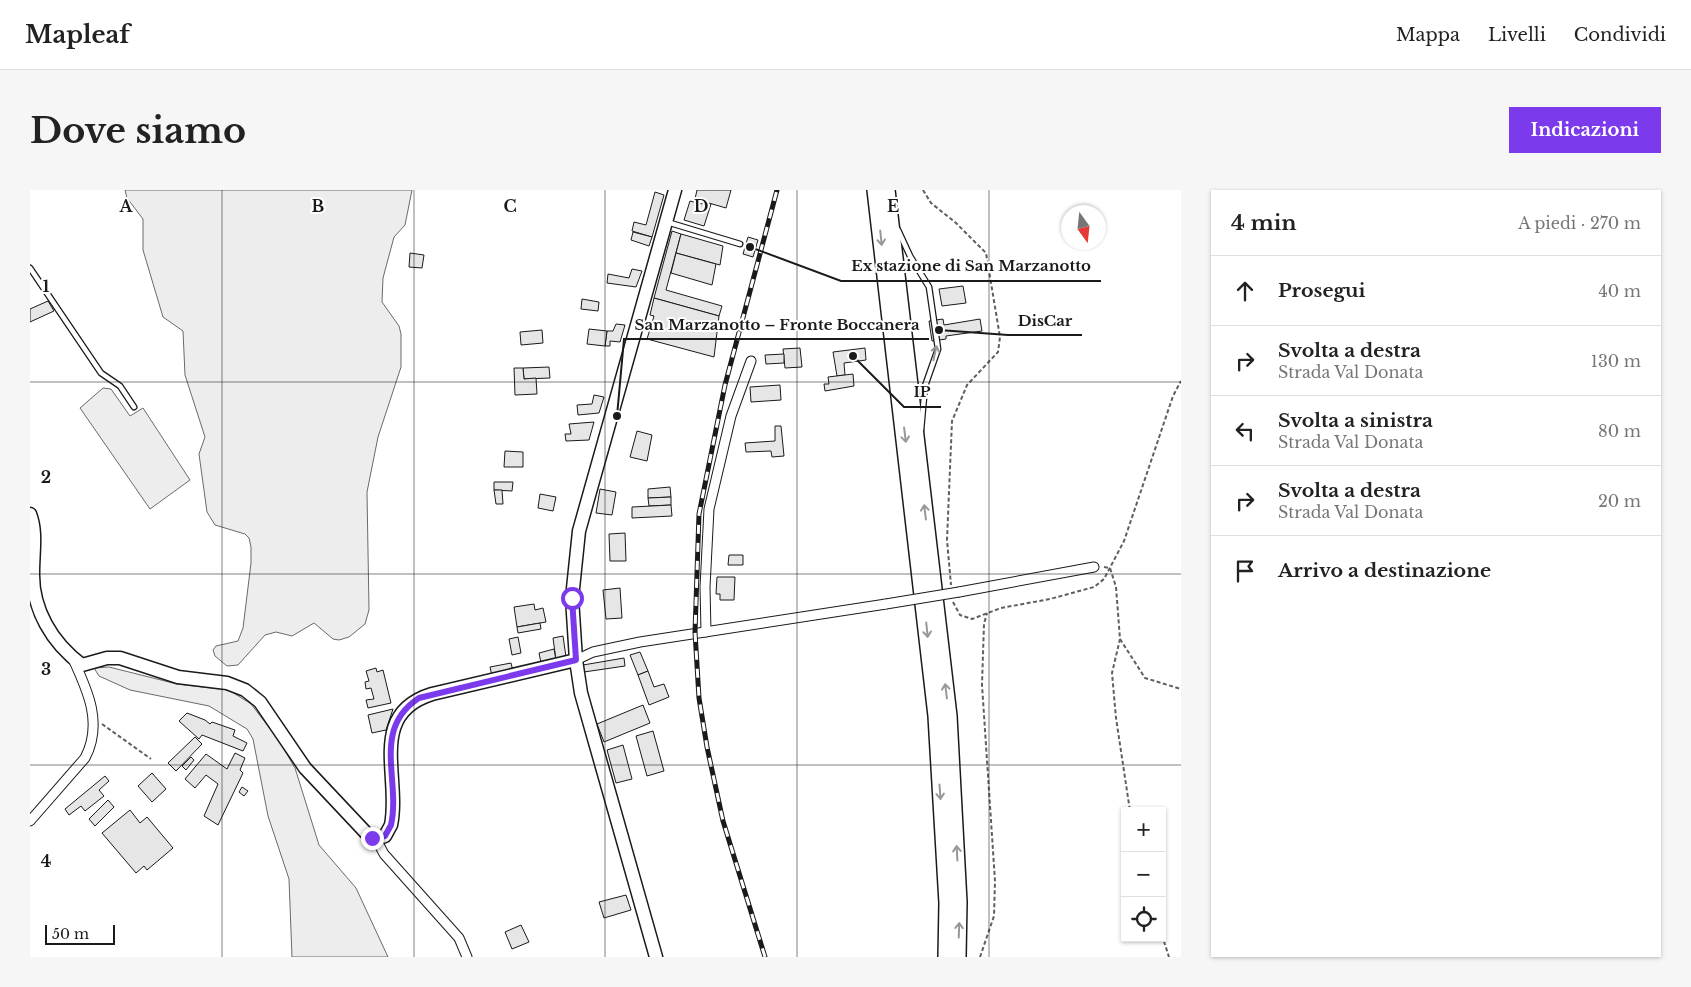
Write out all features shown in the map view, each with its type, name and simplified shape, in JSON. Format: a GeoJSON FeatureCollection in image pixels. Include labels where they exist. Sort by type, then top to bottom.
{"type":"FeatureCollection","features":[{"type":"Feature","properties":{"kind":"highway"},"geometry":{"type":"LineString","coordinates":[[876,190],[936,716],[947,903],[946,957]]}},
{"type":"Feature","properties":{"kind":"highway"},"geometry":{"type":"LineString","coordinates":[[887,190],[949,716],[959,902],[958,957]]}},
{"type":"Feature","properties":{"kind":"street"},"geometry":{"type":"LineString","coordinates":[[656,957],[581,693],[576,660],[572,598],[579,531],[675,190]]}},
{"type":"Feature","properties":{"kind":"street"},"geometry":{"type":"LineString","coordinates":[[706,632],[705,586],[709,509],[731,416],[751,361]]}},
{"type":"Feature","properties":{"kind":"street"},"geometry":{"type":"LineString","coordinates":[[30,514],[34,532],[34,587],[44,622],[55,641],[82,665],[106,658],[120,658],[178,677],[227,683],[245,690],[260,702],[305,768],[368,835],[376,839],[384,854],[459,938],[467,957]]}},
{"type":"Feature","properties":{"kind":"street"},"geometry":{"type":"LineString","coordinates":[[376,839],[385,836],[391,825],[392,732],[398,716],[408,705],[419,698],[576,660],[593,652],[640,642],[956,594],[1094,567]]}},
{"type":"Feature","properties":{"kind":"street"},"geometry":{"type":"LineString","coordinates":[[30,821],[85,758],[94,734],[86,687],[73,659]]}},
{"type":"Feature","properties":{"kind":"lane"},"geometry":{"type":"LineString","coordinates":[[890,213],[910,256],[929,287],[938,349],[925,386],[924,415],[918,452]]}},
{"type":"Feature","properties":{"kind":"lane"},"geometry":{"type":"LineString","coordinates":[[666,222],[740,244]]}},
{"type":"Feature","properties":{"kind":"lane"},"geometry":{"type":"LineString","coordinates":[[30,268],[101,373],[120,386],[134,407]]}},
{"type":"Feature","properties":{"kind":"path"},"geometry":{"type":"LineString","coordinates":[[923,190],[931,203],[956,223],[986,253],[1000,337],[998,352],[967,386],[952,421],[947,540],[951,586]]}},
{"type":"Feature","properties":{"kind":"path"},"geometry":{"type":"LineString","coordinates":[[956,594],[953,605],[960,615],[972,618],[1094,586],[1104,579],[1124,541],[1173,396],[1181,381]]}},
{"type":"Feature","properties":{"kind":"path"},"geometry":{"type":"LineString","coordinates":[[1094,567],[1110,568]]}},
{"type":"Feature","properties":{"kind":"path"},"geometry":{"type":"LineString","coordinates":[[1110,568],[1116,587],[1120,639],[1112,673],[1116,718],[1129,807]]}},
{"type":"Feature","properties":{"kind":"path"},"geometry":{"type":"LineString","coordinates":[[980,957],[994,916],[995,881],[982,685],[984,624],[987,613]]}},
{"type":"Feature","properties":{"kind":"path"},"geometry":{"type":"LineString","coordinates":[[1120,639],[1145,678],[1181,689]]}},
{"type":"Feature","properties":{"kind":"path"},"geometry":{"type":"LineString","coordinates":[[92,717],[151,759]]}},
{"type":"Feature","properties":{"kind":"path"},"geometry":{"type":"LineString","coordinates":[[1164,942],[1169,957]]}},
{"type":"Feature","properties":{"kind":"shaded area"},"geometry":{"type":"Polygon","coordinates":[[[125,190],[412,190],[405,225],[394,237],[383,278],[382,302],[399,326],[401,334],[401,367],[378,437],[367,492],[369,610],[365,624],[349,637],[339,640],[333,639],[314,623],[292,636],[276,632],[265,635],[238,665],[227,666],[215,656],[213,650],[216,646],[238,641],[243,628],[251,563],[251,547],[249,538],[245,534],[215,525],[207,512],[199,454],[205,437],[185,375],[183,331],[163,317],[143,250],[143,219],[127,198],[125,190]]]}},
{"type":"Feature","properties":{"kind":"shaded area"},"geometry":{"type":"Polygon","coordinates":[[[103,388],[111,389],[130,416],[143,408],[190,480],[150,509],[80,408],[103,388]]]}},
{"type":"Feature","properties":{"kind":"shaded area"},"geometry":{"type":"Polygon","coordinates":[[[109,667],[177,684],[229,690],[251,704],[278,739],[295,768],[319,845],[356,888],[388,957],[292,957],[289,879],[268,816],[253,739],[247,729],[209,706],[130,690],[99,676],[94,668],[109,667]]]}},
{"type":"Feature","properties":{"kind":"building"},"geometry":{"type":"Polygon","coordinates":[[[697,190],[731,190],[726,208],[695,199],[697,190]]]}},
{"type":"Feature","properties":{"kind":"building"},"geometry":{"type":"Polygon","coordinates":[[[655,192],[664,195],[652,237],[632,231],[634,222],[646,225],[655,192]]]}},
{"type":"Feature","properties":{"kind":"building"},"geometry":{"type":"Polygon","coordinates":[[[690,201],[702,204],[703,201],[711,204],[704,226],[684,220],[690,201]]]}},
{"type":"Feature","properties":{"kind":"building"},"geometry":{"type":"Polygon","coordinates":[[[672,231],[681,234],[666,290],[722,306],[719,316],[654,298],[672,231]]]}},
{"type":"Feature","properties":{"kind":"building"},"geometry":{"type":"Polygon","coordinates":[[[633,232],[652,237],[649,246],[631,240],[633,232]]]}},
{"type":"Feature","properties":{"kind":"building"},"geometry":{"type":"Polygon","coordinates":[[[681,234],[723,246],[720,265],[676,253],[681,234]]]}},
{"type":"Feature","properties":{"kind":"building"},"geometry":{"type":"Polygon","coordinates":[[[748,237],[758,240],[753,257],[743,254],[748,237]]]}},
{"type":"Feature","properties":{"kind":"building"},"geometry":{"type":"Polygon","coordinates":[[[410,253],[424,255],[422,268],[409,267],[410,253]]]}},
{"type":"Feature","properties":{"kind":"building"},"geometry":{"type":"Polygon","coordinates":[[[676,253],[716,264],[712,285],[671,273],[676,253]]]}},
{"type":"Feature","properties":{"kind":"building"},"geometry":{"type":"Polygon","coordinates":[[[632,269],[642,271],[636,287],[607,283],[608,274],[629,278],[632,269]]]}},
{"type":"Feature","properties":{"kind":"building"},"geometry":{"type":"Polygon","coordinates":[[[963,286],[966,303],[942,306],[939,289],[963,286]]]}},
{"type":"Feature","properties":{"kind":"building"},"geometry":{"type":"Polygon","coordinates":[[[654,298],[719,316],[714,357],[647,339],[654,316],[650,315],[654,298]]]}},
{"type":"Feature","properties":{"kind":"building"},"geometry":{"type":"Polygon","coordinates":[[[582,299],[599,302],[598,311],[581,309],[582,299]]]}},
{"type":"Feature","properties":{"kind":"building"},"geometry":{"type":"Polygon","coordinates":[[[48,301],[54,311],[30,322],[30,309],[48,301]]]}},
{"type":"Feature","properties":{"kind":"building"},"geometry":{"type":"Polygon","coordinates":[[[943,319],[944,325],[980,319],[982,331],[946,336],[946,339],[932,341],[929,321],[943,319]]]}},
{"type":"Feature","properties":{"kind":"building"},"geometry":{"type":"Polygon","coordinates":[[[616,324],[625,325],[620,342],[610,341],[610,346],[605,346],[607,331],[613,331],[616,324]]]}},
{"type":"Feature","properties":{"kind":"building"},"geometry":{"type":"Polygon","coordinates":[[[589,329],[607,331],[605,346],[587,344],[589,329]]]}},
{"type":"Feature","properties":{"kind":"building"},"geometry":{"type":"Polygon","coordinates":[[[542,330],[543,343],[521,345],[520,332],[542,330]]]}},
{"type":"Feature","properties":{"kind":"building"},"geometry":{"type":"Polygon","coordinates":[[[800,348],[802,367],[785,368],[783,349],[800,348]]]}},
{"type":"Feature","properties":{"kind":"building"},"geometry":{"type":"Polygon","coordinates":[[[865,348],[866,360],[844,363],[845,375],[837,376],[833,352],[865,348]]]}},
{"type":"Feature","properties":{"kind":"building"},"geometry":{"type":"Polygon","coordinates":[[[784,354],[784,363],[766,364],[765,355],[784,354]]]}},
{"type":"Feature","properties":{"kind":"building"},"geometry":{"type":"Polygon","coordinates":[[[549,367],[550,378],[524,379],[523,368],[549,367]]]}},
{"type":"Feature","properties":{"kind":"building"},"geometry":{"type":"Polygon","coordinates":[[[514,368],[523,368],[524,379],[536,378],[537,394],[515,395],[514,368]]]}},
{"type":"Feature","properties":{"kind":"building"},"geometry":{"type":"Polygon","coordinates":[[[853,374],[854,386],[825,391],[824,384],[829,384],[828,377],[853,374]]]}},
{"type":"Feature","properties":{"kind":"building"},"geometry":{"type":"Polygon","coordinates":[[[780,385],[781,400],[751,402],[750,387],[780,385]]]}},
{"type":"Feature","properties":{"kind":"building"},"geometry":{"type":"Polygon","coordinates":[[[594,395],[604,397],[599,413],[578,415],[577,405],[592,404],[594,395]]]}},
{"type":"Feature","properties":{"kind":"building"},"geometry":{"type":"Polygon","coordinates":[[[594,422],[589,440],[566,441],[565,434],[571,434],[569,424],[594,422]]]}},
{"type":"Feature","properties":{"kind":"building"},"geometry":{"type":"Polygon","coordinates":[[[775,426],[781,426],[784,456],[772,457],[771,451],[746,452],[745,443],[775,441],[775,426]]]}},
{"type":"Feature","properties":{"kind":"building"},"geometry":{"type":"Polygon","coordinates":[[[637,431],[652,435],[647,461],[630,457],[637,431]]]}},
{"type":"Feature","properties":{"kind":"building"},"geometry":{"type":"Polygon","coordinates":[[[505,451],[523,452],[523,467],[504,467],[505,451]]]}},
{"type":"Feature","properties":{"kind":"building"},"geometry":{"type":"Polygon","coordinates":[[[494,482],[513,482],[512,491],[494,490],[494,482]]]}},
{"type":"Feature","properties":{"kind":"building"},"geometry":{"type":"Polygon","coordinates":[[[670,487],[671,497],[648,498],[648,489],[670,487]]]}},
{"type":"Feature","properties":{"kind":"building"},"geometry":{"type":"Polygon","coordinates":[[[600,489],[616,492],[612,515],[596,513],[600,489]]]}},
{"type":"Feature","properties":{"kind":"building"},"geometry":{"type":"Polygon","coordinates":[[[494,490],[502,490],[503,504],[496,504],[494,490]]]}},
{"type":"Feature","properties":{"kind":"building"},"geometry":{"type":"Polygon","coordinates":[[[540,494],[556,497],[553,511],[538,508],[540,494]]]}},
{"type":"Feature","properties":{"kind":"building"},"geometry":{"type":"Polygon","coordinates":[[[671,497],[671,505],[649,506],[648,498],[671,497]]]}},
{"type":"Feature","properties":{"kind":"building"},"geometry":{"type":"Polygon","coordinates":[[[671,505],[672,516],[632,518],[632,507],[671,505]]]}},
{"type":"Feature","properties":{"kind":"building"},"geometry":{"type":"Polygon","coordinates":[[[625,533],[626,561],[610,561],[609,534],[625,533]]]}},
{"type":"Feature","properties":{"kind":"building"},"geometry":{"type":"Polygon","coordinates":[[[729,555],[743,555],[743,565],[728,565],[729,555]]]}},
{"type":"Feature","properties":{"kind":"building"},"geometry":{"type":"Polygon","coordinates":[[[717,577],[735,577],[734,600],[720,600],[720,594],[716,594],[717,577]]]}},
{"type":"Feature","properties":{"kind":"building"},"geometry":{"type":"Polygon","coordinates":[[[620,588],[622,618],[606,619],[603,590],[620,588]]]}},
{"type":"Feature","properties":{"kind":"building"},"geometry":{"type":"Polygon","coordinates":[[[534,604],[535,610],[543,608],[546,622],[517,627],[514,607],[534,604]]]}},
{"type":"Feature","properties":{"kind":"building"},"geometry":{"type":"Polygon","coordinates":[[[540,623],[541,629],[518,633],[517,627],[540,623]]]}},
{"type":"Feature","properties":{"kind":"building"},"geometry":{"type":"Polygon","coordinates":[[[563,636],[566,657],[556,660],[553,638],[563,636]]]}},
{"type":"Feature","properties":{"kind":"building"},"geometry":{"type":"Polygon","coordinates":[[[518,637],[521,653],[512,655],[509,639],[518,637]]]}},
{"type":"Feature","properties":{"kind":"building"},"geometry":{"type":"Polygon","coordinates":[[[554,649],[556,660],[541,663],[539,653],[554,649]]]}},
{"type":"Feature","properties":{"kind":"building"},"geometry":{"type":"Polygon","coordinates":[[[640,652],[648,671],[638,675],[630,655],[640,652]]]}},
{"type":"Feature","properties":{"kind":"building"},"geometry":{"type":"Polygon","coordinates":[[[624,658],[625,666],[584,672],[583,665],[624,658]]]}},
{"type":"Feature","properties":{"kind":"building"},"geometry":{"type":"Polygon","coordinates":[[[511,663],[513,671],[492,676],[490,667],[511,663]]]}},
{"type":"Feature","properties":{"kind":"building"},"geometry":{"type":"Polygon","coordinates":[[[376,668],[377,672],[383,670],[391,703],[368,708],[366,700],[374,699],[371,688],[366,689],[365,682],[369,681],[366,671],[376,668]]]}},
{"type":"Feature","properties":{"kind":"building"},"geometry":{"type":"Polygon","coordinates":[[[648,671],[654,687],[664,684],[669,697],[649,705],[638,675],[648,671]]]}},
{"type":"Feature","properties":{"kind":"building"},"geometry":{"type":"Polygon","coordinates":[[[643,705],[650,723],[604,742],[597,724],[643,705]]]}},
{"type":"Feature","properties":{"kind":"building"},"geometry":{"type":"Polygon","coordinates":[[[393,709],[386,730],[372,733],[368,715],[393,709]]]}},
{"type":"Feature","properties":{"kind":"building"},"geometry":{"type":"Polygon","coordinates":[[[187,713],[210,724],[212,722],[235,730],[233,736],[247,743],[243,751],[202,735],[199,739],[179,721],[187,713]]]}},
{"type":"Feature","properties":{"kind":"building"},"geometry":{"type":"Polygon","coordinates":[[[653,731],[664,771],[647,776],[636,736],[653,731]]]}},
{"type":"Feature","properties":{"kind":"building"},"geometry":{"type":"Polygon","coordinates":[[[195,737],[202,744],[176,771],[168,763],[195,737]]]}},
{"type":"Feature","properties":{"kind":"building"},"geometry":{"type":"Polygon","coordinates":[[[623,745],[632,779],[616,783],[607,750],[623,745]]]}},
{"type":"Feature","properties":{"kind":"building"},"geometry":{"type":"Polygon","coordinates":[[[235,753],[245,758],[240,770],[243,773],[218,825],[204,816],[218,784],[206,775],[195,788],[185,779],[206,754],[227,769],[235,753]]]}},
{"type":"Feature","properties":{"kind":"building"},"geometry":{"type":"Polygon","coordinates":[[[191,757],[194,760],[186,770],[182,766],[191,757]]]}},
{"type":"Feature","properties":{"kind":"building"},"geometry":{"type":"Polygon","coordinates":[[[152,773],[166,789],[152,802],[138,786],[152,773]]]}},
{"type":"Feature","properties":{"kind":"building"},"geometry":{"type":"Polygon","coordinates":[[[105,776],[109,781],[99,790],[104,796],[85,811],[81,806],[69,815],[65,809],[105,776]]]}},
{"type":"Feature","properties":{"kind":"building"},"geometry":{"type":"Polygon","coordinates":[[[242,787],[248,791],[244,796],[239,792],[242,787]]]}},
{"type":"Feature","properties":{"kind":"building"},"geometry":{"type":"Polygon","coordinates":[[[108,800],[114,807],[95,826],[89,819],[108,800]]]}},
{"type":"Feature","properties":{"kind":"building"},"geometry":{"type":"Polygon","coordinates":[[[130,810],[140,823],[147,817],[173,848],[147,870],[144,866],[136,873],[102,833],[130,810]]]}},
{"type":"Feature","properties":{"kind":"building"},"geometry":{"type":"Polygon","coordinates":[[[626,895],[631,910],[604,918],[599,902],[626,895]]]}},
{"type":"Feature","properties":{"kind":"building"},"geometry":{"type":"Polygon","coordinates":[[[521,925],[529,942],[512,949],[505,932],[521,925]]]}},
{"type":"Feature","properties":{"kind":"railway"},"geometry":{"type":"LineString","coordinates":[[765,957],[723,821],[707,747],[699,698],[695,632],[699,514],[725,385],[777,190]]}},
{"type":"Feature","properties":{"kind":"place","name":"Ex stazione di San Marzanotto"},"geometry":{"type":"Point","coordinates":[750,247]}},
{"type":"Feature","properties":{"kind":"place","name":"DisCar"},"geometry":{"type":"Point","coordinates":[939,330]}},
{"type":"Feature","properties":{"kind":"place","name":"IP"},"geometry":{"type":"Point","coordinates":[853,356]}},
{"type":"Feature","properties":{"kind":"place","name":"San Marzanotto – Fronte Boccanera"},"geometry":{"type":"Point","coordinates":[617,416]}},
{"type":"Feature","properties":{"kind":"route"},"geometry":{"type":"LineString","coordinates":[[372,838],[376,839],[385,836],[391,825],[393,811],[392,732],[398,716],[408,705],[419,698],[576,660],[572,598]]}}]}
